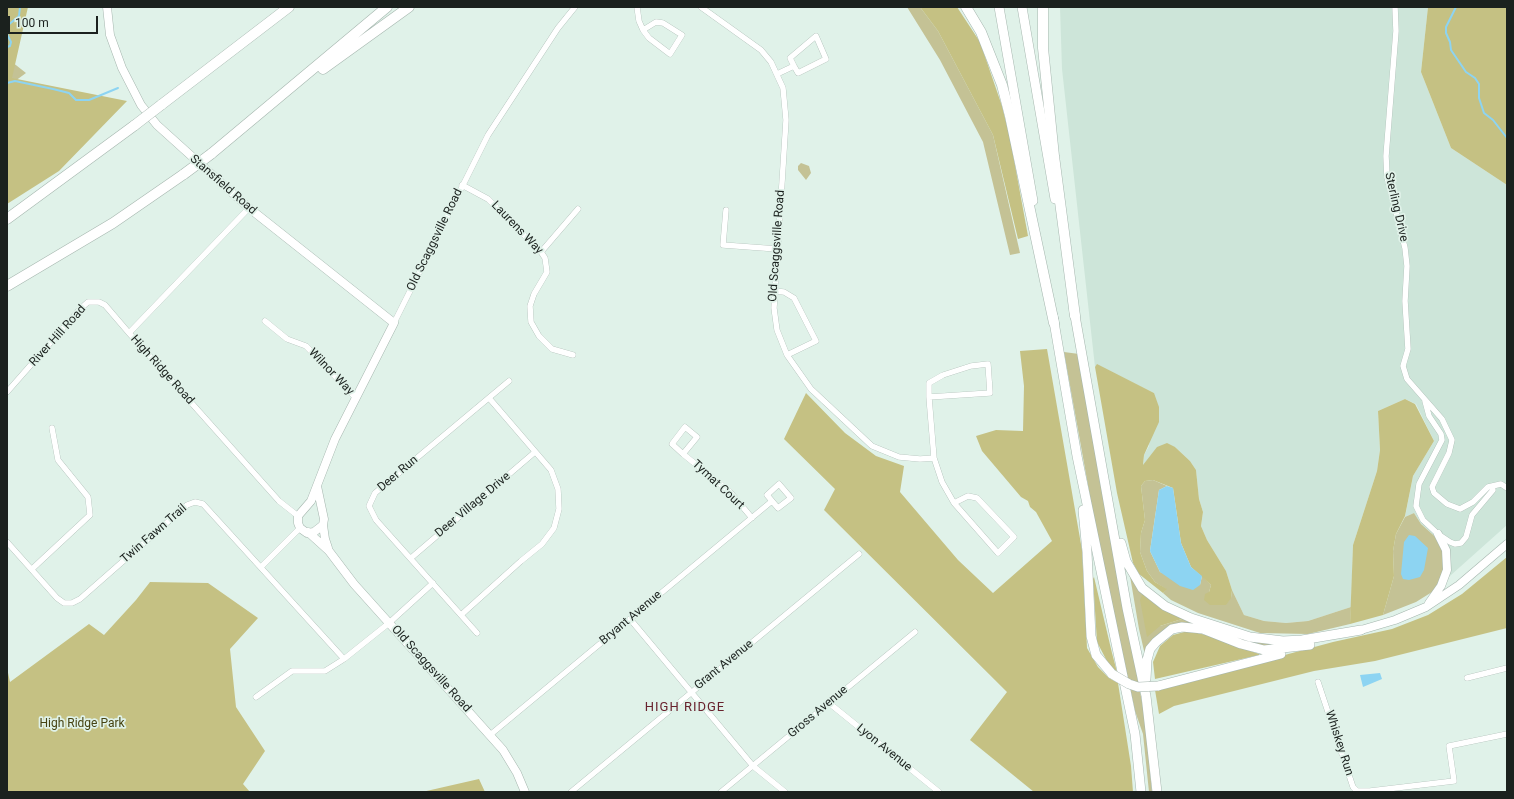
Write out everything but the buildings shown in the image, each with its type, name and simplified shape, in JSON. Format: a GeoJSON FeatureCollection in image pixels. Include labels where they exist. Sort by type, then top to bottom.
{"type":"FeatureCollection","features":[{"type":"Feature","properties":{"kind":"highway"},"geometry":{"type":"LineString","coordinates":[[257,31],[285,7]]}},
{"type":"Feature","properties":{"kind":"highway"},"geometry":{"type":"LineString","coordinates":[[7,219],[162,105],[289,7]]}},
{"type":"Feature","properties":{"kind":"highway"},"geometry":{"type":"LineString","coordinates":[[7,286],[72,248],[184,174],[270,106],[387,7]]}},
{"type":"Feature","properties":{"kind":"highway"},"geometry":{"type":"LineString","coordinates":[[270,106],[409,7]]}},
{"type":"Feature","properties":{"kind":"highway"},"geometry":{"type":"LineString","coordinates":[[966,7],[981,32],[1002,85],[1054,323]]}},
{"type":"Feature","properties":{"kind":"highway"},"geometry":{"type":"LineString","coordinates":[[1043,7],[1043,48],[1054,156],[1076,316]]}},
{"type":"Feature","properties":{"kind":"main road"},"geometry":{"type":"LineString","coordinates":[[999,7],[1077,456],[1135,734],[1141,792]]}},
{"type":"Feature","properties":{"kind":"main road"},"geometry":{"type":"LineString","coordinates":[[1022,7],[1127,608],[1146,696],[1157,792]]}},
{"type":"Feature","properties":{"kind":"main road"},"geometry":{"type":"LineString","coordinates":[[1099,451],[1126,561],[1134,576],[1153,598],[1178,613],[1250,637],[1302,640],[1361,630]]}},
{"type":"Feature","properties":{"kind":"main road"},"geometry":{"type":"LineString","coordinates":[[1077,456],[1087,552],[1091,636],[1096,655],[1112,674],[1129,684],[1138,687],[1158,686],[1310,646],[1361,630]]}},
{"type":"Feature","properties":{"kind":"main road"},"geometry":{"type":"LineString","coordinates":[[1146,696],[1147,660],[1150,649],[1172,629],[1182,627],[1202,629],[1241,644],[1264,650],[1310,646]]}},
{"type":"Feature","properties":{"kind":"street","name":"Stansfield Road"},"geometry":{"type":"LineString","coordinates":[[107,7],[110,34],[115,52],[131,88],[157,125],[175,143],[249,208],[394,323]]}},
{"type":"Feature","properties":{"kind":"street","name":"Old Scaggsville Road"},"geometry":{"type":"LineString","coordinates":[[300,513],[311,501],[335,439],[478,152],[506,106],[558,28],[575,7]]}},
{"type":"Feature","properties":{"kind":"street"},"geometry":{"type":"LineString","coordinates":[[637,7],[639,21],[643,30],[652,42],[670,54],[682,35],[662,23],[656,22],[643,30]]}},
{"type":"Feature","properties":{"kind":"street","name":"Old Scaggsville Road"},"geometry":{"type":"LineString","coordinates":[[701,7],[761,50],[778,74],[785,99],[786,120],[773,290],[775,319],[787,355],[811,389],[872,446],[899,457],[920,459],[934,458]]}},
{"type":"Feature","properties":{"kind":"street","name":"Sterling Drive"},"geometry":{"type":"LineString","coordinates":[[1395,7],[1396,31],[1386,156],[1387,177],[1405,248],[1407,266],[1405,301],[1408,350],[1403,366],[1407,379],[1442,418],[1452,440],[1449,453],[1432,487],[1434,493],[1447,504],[1460,509],[1473,502],[1488,487],[1492,487],[1493,490],[1472,515],[1466,537],[1463,542],[1455,544],[1438,534],[1423,520],[1416,506],[1420,480],[1442,440],[1442,434],[1429,416],[1424,399]]}},
{"type":"Feature","properties":{"kind":"street"},"geometry":{"type":"LineString","coordinates":[[816,36],[826,59],[798,73],[794,66],[790,58],[816,36]]}},
{"type":"Feature","properties":{"kind":"street"},"geometry":{"type":"LineString","coordinates":[[778,74],[794,66]]}},
{"type":"Feature","properties":{"kind":"street","name":"Laurens Way"},"geometry":{"type":"LineString","coordinates":[[462,185],[488,199],[541,252],[545,258],[547,272],[531,300],[531,322],[539,336],[552,349],[573,355]]}},
{"type":"Feature","properties":{"kind":"street","name":"High Ridge Road"},"geometry":{"type":"LineString","coordinates":[[249,208],[129,333],[279,501],[300,513]]}},
{"type":"Feature","properties":{"kind":"street"},"geometry":{"type":"LineString","coordinates":[[541,252],[578,209]]}},
{"type":"Feature","properties":{"kind":"street"},"geometry":{"type":"LineString","coordinates":[[726,210],[723,244],[776,249]]}},
{"type":"Feature","properties":{"kind":"street"},"geometry":{"type":"LineString","coordinates":[[773,290],[784,292],[794,298],[816,341],[787,355]]}},
{"type":"Feature","properties":{"kind":"street","name":"River Hill Road"},"geometry":{"type":"LineString","coordinates":[[7,392],[80,309],[88,302],[99,302],[105,305],[129,333]]}},
{"type":"Feature","properties":{"kind":"street","name":"Wilnor Way"},"geometry":{"type":"LineString","coordinates":[[265,321],[287,339],[306,346],[356,398]]}},
{"type":"Feature","properties":{"kind":"street"},"geometry":{"type":"LineString","coordinates":[[929,397],[990,393],[988,364],[971,366],[943,375],[929,383],[929,397],[934,458],[942,482],[954,503],[998,553],[1014,537],[977,498],[968,496],[954,503]]}},
{"type":"Feature","properties":{"kind":"street","name":"Deer Run"},"geometry":{"type":"LineString","coordinates":[[477,633],[374,517],[369,506],[375,493],[509,381]]}},
{"type":"Feature","properties":{"kind":"street"},"geometry":{"type":"LineString","coordinates":[[461,615],[542,544],[554,528],[559,509],[558,489],[551,470],[489,398]]}},
{"type":"Feature","properties":{"kind":"street","name":"Tymat Court"},"geometry":{"type":"LineString","coordinates":[[684,454],[697,437],[685,427],[672,444],[684,454],[730,492],[752,518]]}},
{"type":"Feature","properties":{"kind":"street"},"geometry":{"type":"LineString","coordinates":[[32,569],[90,515],[88,497],[58,460],[52,428]]}},
{"type":"Feature","properties":{"kind":"street","name":"Deer Village Drive"},"geometry":{"type":"LineString","coordinates":[[411,558],[535,452]]}},
{"type":"Feature","properties":{"kind":"street"},"geometry":{"type":"LineString","coordinates":[[1492,487],[1501,484],[1507,488]]}},
{"type":"Feature","properties":{"kind":"street"},"geometry":{"type":"LineString","coordinates":[[262,566],[304,530],[319,530],[323,525],[317,486]]}},
{"type":"Feature","properties":{"kind":"street","name":"Bryant Avenue"},"geometry":{"type":"LineString","coordinates":[[490,735],[772,501]]}},
{"type":"Feature","properties":{"kind":"street","name":"Twin Fawn Trail"},"geometry":{"type":"LineString","coordinates":[[7,542],[57,598],[64,603],[72,603],[80,599],[187,505],[195,502],[207,506],[344,659]]}},
{"type":"Feature","properties":{"kind":"street"},"geometry":{"type":"LineString","coordinates":[[304,530],[298,523],[300,513],[314,507],[322,515]]}},
{"type":"Feature","properties":{"kind":"street","name":"Old Scaggsville Road"},"geometry":{"type":"LineString","coordinates":[[323,525],[329,551]]}},
{"type":"Feature","properties":{"kind":"street","name":"Old Scaggsville Road"},"geometry":{"type":"LineString","coordinates":[[304,530],[329,551],[354,584],[490,735],[511,762],[525,792]]}},
{"type":"Feature","properties":{"kind":"street"},"geometry":{"type":"LineString","coordinates":[[1426,606],[1441,586],[1447,570],[1446,550],[1438,534]]}},
{"type":"Feature","properties":{"kind":"street"},"geometry":{"type":"LineString","coordinates":[[1496,553],[1507,536]]}},
{"type":"Feature","properties":{"kind":"street"},"geometry":{"type":"LineString","coordinates":[[1361,630],[1395,620],[1426,606],[1459,585],[1507,544]]}},
{"type":"Feature","properties":{"kind":"street","name":"Grant Avenue"},"geometry":{"type":"LineString","coordinates":[[571,792],[859,554]]}},
{"type":"Feature","properties":{"kind":"street"},"geometry":{"type":"LineString","coordinates":[[256,697],[292,671],[325,671],[344,659],[389,623],[433,583]]}},
{"type":"Feature","properties":{"kind":"street"},"geometry":{"type":"LineString","coordinates":[[630,619],[753,766],[785,792]]}},
{"type":"Feature","properties":{"kind":"street","name":"Gross Avenue"},"geometry":{"type":"LineString","coordinates":[[721,792],[915,632]]}},
{"type":"Feature","properties":{"kind":"street"},"geometry":{"type":"LineString","coordinates":[[1467,678],[1507,668]]}},
{"type":"Feature","properties":{"kind":"street","name":"Whiskey Run"},"geometry":{"type":"LineString","coordinates":[[1318,682],[1354,790],[1370,792],[1454,781],[1449,746],[1507,734]]}},
{"type":"Feature","properties":{"kind":"street","name":"Lyon Avenue"},"geometry":{"type":"LineString","coordinates":[[828,703],[939,792]]}},
{"type":"Feature","properties":{"kind":"shaded area"},"geometry":{"type":"Polygon","coordinates":[[[907,7],[920,7],[938,31],[993,135],[1020,253],[1010,255],[983,142],[940,60],[907,7]]]}},
{"type":"Feature","properties":{"kind":"shaded area"},"geometry":{"type":"Polygon","coordinates":[[[1060,7],[1428,7],[1421,72],[1451,148],[1507,185],[1507,525],[1432,592],[1441,542],[1421,524],[1414,513],[1405,517],[1413,476],[1434,441],[1416,404],[1405,399],[1378,411],[1380,450],[1377,471],[1353,545],[1351,607],[1308,621],[1286,623],[1264,621],[1244,615],[1232,590],[1226,571],[1207,540],[1201,526],[1203,512],[1199,499],[1196,470],[1190,461],[1175,447],[1150,458],[1143,466],[1144,455],[1149,446],[1154,393],[1097,365],[1095,367],[1062,69],[1060,7]]]}},
{"type":"Feature","properties":{"kind":"shaded area"},"geometry":{"type":"Polygon","coordinates":[[[7,58],[26,73],[7,87],[7,58]]]}},
{"type":"Feature","properties":{"kind":"shaded area"},"geometry":{"type":"Polygon","coordinates":[[[801,163],[809,166],[811,173],[806,180],[798,170],[798,166],[801,163]]]}},
{"type":"Feature","properties":{"kind":"shaded area"},"geometry":{"type":"Polygon","coordinates":[[[1064,352],[1079,354],[1101,484],[1145,718],[1152,792],[1149,792],[1143,734],[1135,711],[1095,524],[1064,352]]]}},
{"type":"Feature","properties":{"kind":"shaded area"},"geometry":{"type":"Polygon","coordinates":[[[1153,480],[1167,486],[1159,490],[1150,551],[1160,572],[1200,585],[1202,576],[1211,585],[1209,592],[1231,598],[1232,590],[1244,615],[1264,621],[1286,623],[1308,621],[1351,607],[1350,624],[1308,634],[1260,633],[1198,613],[1171,600],[1163,593],[1166,589],[1155,582],[1147,571],[1140,552],[1141,533],[1145,520],[1141,486],[1145,481],[1153,480]]]}},
{"type":"Feature","properties":{"kind":"shaded area"},"geometry":{"type":"Polygon","coordinates":[[[1414,513],[1421,524],[1441,542],[1445,552],[1444,574],[1432,592],[1416,602],[1383,615],[1394,576],[1393,551],[1396,534],[1405,517],[1414,513]]]}},
{"type":"Feature","properties":{"kind":"shaded area"},"geometry":{"type":"Polygon","coordinates":[[[1130,576],[1146,595],[1160,626],[1185,618],[1279,644],[1272,648],[1178,624],[1145,655],[1130,576]]]}},
{"type":"Feature","properties":{"kind":"green space"},"geometry":{"type":"Polygon","coordinates":[[[7,7],[28,7],[12,78],[127,101],[59,171],[7,204],[7,7]]]}},
{"type":"Feature","properties":{"kind":"green space"},"geometry":{"type":"Polygon","coordinates":[[[920,7],[957,7],[980,42],[1002,106],[1010,138],[1028,236],[1018,239],[993,135],[938,31],[920,7]]]}},
{"type":"Feature","properties":{"kind":"green space"},"geometry":{"type":"Polygon","coordinates":[[[1428,7],[1507,7],[1507,185],[1451,148],[1421,72],[1428,7]]]}},
{"type":"Feature","properties":{"kind":"green space"},"geometry":{"type":"Polygon","coordinates":[[[1047,349],[1082,550],[1087,648],[1098,667],[1109,678],[1118,683],[1131,766],[1133,792],[1034,792],[970,740],[1007,692],[824,510],[835,489],[784,439],[806,393],[845,433],[876,456],[904,466],[900,492],[958,560],[993,593],[1052,541],[1036,512],[1030,507],[1028,501],[1021,497],[982,451],[976,436],[996,430],[1023,431],[1024,386],[1020,351],[1047,349]]]}},
{"type":"Feature","properties":{"kind":"green space"},"geometry":{"type":"Polygon","coordinates":[[[1097,364],[1154,393],[1159,407],[1159,422],[1144,455],[1143,465],[1157,447],[1167,443],[1175,447],[1190,461],[1196,470],[1199,499],[1203,512],[1201,526],[1207,540],[1226,571],[1232,590],[1231,598],[1226,605],[1210,605],[1204,600],[1205,594],[1209,592],[1211,585],[1191,567],[1181,543],[1173,488],[1153,480],[1145,481],[1141,486],[1145,520],[1141,533],[1140,552],[1147,571],[1155,582],[1167,589],[1163,593],[1139,574],[1133,563],[1117,493],[1095,367],[1097,364]]]}},
{"type":"Feature","properties":{"kind":"green space"},"geometry":{"type":"Polygon","coordinates":[[[1405,399],[1415,404],[1434,441],[1413,476],[1405,516],[1396,534],[1393,551],[1394,576],[1383,615],[1350,624],[1353,545],[1377,471],[1380,450],[1378,411],[1405,399]]]}},
{"type":"Feature","properties":{"kind":"green space"},"geometry":{"type":"Polygon","coordinates":[[[1507,557],[1507,628],[1375,661],[1314,671],[1174,706],[1159,714],[1155,690],[1333,642],[1392,629],[1428,615],[1462,594],[1507,557]]]}},
{"type":"Feature","properties":{"kind":"green space"},"geometry":{"type":"Polygon","coordinates":[[[1094,577],[1117,672],[1109,665],[1097,642],[1094,577]]]}},
{"type":"Feature","properties":{"kind":"green space","name":"High Ridge Park"},"geometry":{"type":"Polygon","coordinates":[[[150,582],[208,583],[258,618],[230,649],[236,707],[265,751],[243,784],[250,792],[7,792],[7,668],[10,682],[89,624],[104,635],[136,600],[150,582]]]}},
{"type":"Feature","properties":{"kind":"green space"},"geometry":{"type":"Polygon","coordinates":[[[1142,595],[1146,595],[1185,618],[1160,626],[1147,637],[1140,600],[1142,595]]]}},
{"type":"Feature","properties":{"kind":"green space"},"geometry":{"type":"Polygon","coordinates":[[[1188,631],[1206,635],[1259,655],[1155,679],[1153,662],[1160,646],[1173,635],[1188,631]]]}},
{"type":"Feature","properties":{"kind":"green space"},"geometry":{"type":"Polygon","coordinates":[[[479,779],[485,792],[422,792],[479,779]]]}},
{"type":"Feature","properties":{"kind":"water"},"geometry":{"type":"Polygon","coordinates":[[[1167,486],[1173,488],[1181,543],[1191,567],[1202,576],[1200,585],[1193,590],[1180,586],[1160,572],[1150,551],[1159,490],[1167,486]]]}},
{"type":"Feature","properties":{"kind":"water"},"geometry":{"type":"Polygon","coordinates":[[[1409,535],[1415,536],[1428,548],[1424,570],[1420,577],[1409,580],[1403,579],[1401,574],[1404,542],[1409,535]]]}},
{"type":"Feature","properties":{"kind":"water"},"geometry":{"type":"Polygon","coordinates":[[[1380,673],[1382,679],[1363,687],[1360,675],[1380,673]]]}},
{"type":"Feature","properties":{"kind":"waterway"},"geometry":{"type":"LineString","coordinates":[[7,26],[19,16],[20,7]]}},
{"type":"Feature","properties":{"kind":"waterway"},"geometry":{"type":"LineString","coordinates":[[1456,7],[1446,27],[1446,33],[1450,42],[1451,50],[1466,72],[1475,78],[1479,84],[1479,98],[1484,113],[1493,120],[1507,138]]}},
{"type":"Feature","properties":{"kind":"waterway"},"geometry":{"type":"LineString","coordinates":[[7,34],[11,42],[10,46],[7,47]]}},
{"type":"Feature","properties":{"kind":"waterway"},"geometry":{"type":"LineString","coordinates":[[7,83],[15,81],[53,89],[69,93],[76,100],[89,100],[118,88]]}},
{"type":"Feature","properties":{"kind":"district","name":"HIGH RIDGE"},"geometry":{"type":"Point","coordinates":[685,708]}}]}
